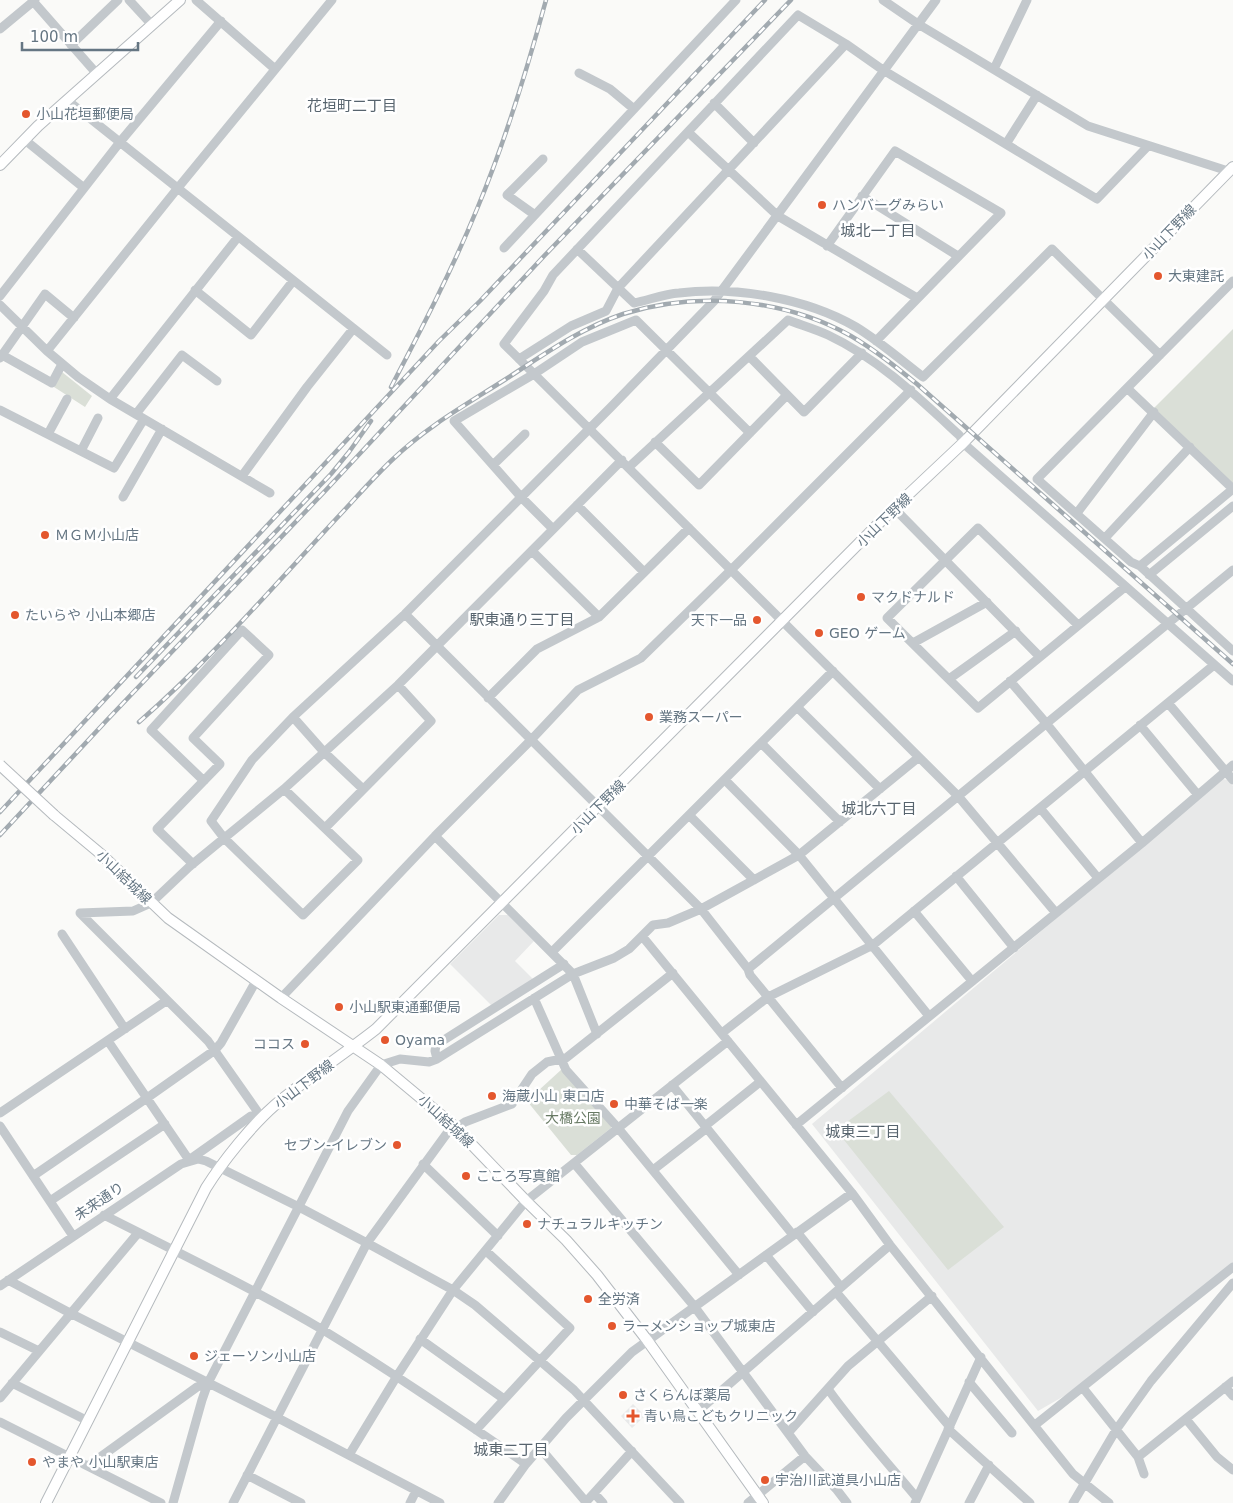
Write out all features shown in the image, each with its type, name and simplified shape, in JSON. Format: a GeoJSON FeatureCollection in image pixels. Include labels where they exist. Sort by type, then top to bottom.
{"type":"FeatureCollection","features":[{"type":"Feature","properties":{"kind":"main road"},"geometry":{"type":"LineString","coordinates":[[0,165],[67,100],[180,0]]}},
{"type":"Feature","properties":{"kind":"main road","name":"小山下野線"},"geometry":{"type":"LineString","coordinates":[[46,1503],[206,1188],[220,1167],[262,1118],[282,1100],[376,1029],[894,508],[963,443],[1231,169]]}},
{"type":"Feature","properties":{"kind":"main road","name":"小山結城線"},"geometry":{"type":"LineString","coordinates":[[0,765],[54,815],[102,855],[151,904],[186,932],[381,1065],[454,1126],[566,1240],[597,1275],[647,1340],[760,1499]]}},
{"type":"Feature","properties":{"kind":"street"},"geometry":{"type":"LineString","coordinates":[[0,29],[33,0],[97,74]]}},
{"type":"Feature","properties":{"kind":"street"},"geometry":{"type":"LineString","coordinates":[[71,45],[118,0]]}},
{"type":"Feature","properties":{"kind":"street"},"geometry":{"type":"LineString","coordinates":[[129,0],[152,25]]}},
{"type":"Feature","properties":{"kind":"street"},"geometry":{"type":"LineString","coordinates":[[196,0],[275,69]]}},
{"type":"Feature","properties":{"kind":"street"},"geometry":{"type":"LineString","coordinates":[[47,351],[332,0]]}},
{"type":"Feature","properties":{"kind":"street"},"geometry":{"type":"LineString","coordinates":[[504,248],[736,0]]}},
{"type":"Feature","properties":{"kind":"street"},"geometry":{"type":"LineString","coordinates":[[883,0],[918,24],[1088,126],[1148,146],[1231,169]]}},
{"type":"Feature","properties":{"kind":"street"},"geometry":{"type":"LineString","coordinates":[[284,789],[358,860],[303,915],[224,838],[211,821],[252,760],[293,717],[405,614],[667,351],[722,291],[936,0]]}},
{"type":"Feature","properties":{"kind":"street"},"geometry":{"type":"LineString","coordinates":[[994,69],[1027,0]]}},
{"type":"Feature","properties":{"kind":"street"},"geometry":{"type":"LineString","coordinates":[[1056,913],[958,796],[833,670],[782,622],[626,463],[504,344],[544,291],[553,275],[798,15],[846,44],[883,70],[1097,198],[1148,146]]}},
{"type":"Feature","properties":{"kind":"street"},"geometry":{"type":"LineString","coordinates":[[0,296],[120,142],[221,21]]}},
{"type":"Feature","properties":{"kind":"street"},"geometry":{"type":"LineString","coordinates":[[519,359],[571,326],[606,311],[618,288],[846,44]]}},
{"type":"Feature","properties":{"kind":"street"},"geometry":{"type":"LineString","coordinates":[[579,73],[610,89],[634,109]]}},
{"type":"Feature","properties":{"kind":"street"},"geometry":{"type":"LineString","coordinates":[[1006,144],[1036,95]]}},
{"type":"Feature","properties":{"kind":"street"},"geometry":{"type":"LineString","coordinates":[[67,100],[387,355]]}},
{"type":"Feature","properties":{"kind":"street"},"geometry":{"type":"LineString","coordinates":[[714,103],[754,143]]}},
{"type":"Feature","properties":{"kind":"street"},"geometry":{"type":"LineString","coordinates":[[688,132],[778,216],[917,298]]}},
{"type":"Feature","properties":{"kind":"street"},"geometry":{"type":"LineString","coordinates":[[25,140],[84,188]]}},
{"type":"Feature","properties":{"kind":"street"},"geometry":{"type":"LineString","coordinates":[[827,246],[895,151],[1001,213],[876,340]]}},
{"type":"Feature","properties":{"kind":"street"},"geometry":{"type":"LineString","coordinates":[[535,215],[507,195],[543,159]]}},
{"type":"Feature","properties":{"kind":"street"},"geometry":{"type":"LineString","coordinates":[[862,196],[958,256]]}},
{"type":"Feature","properties":{"kind":"street"},"geometry":{"type":"LineString","coordinates":[[110,399],[238,236]]}},
{"type":"Feature","properties":{"kind":"street"},"geometry":{"type":"LineString","coordinates":[[577,250],[634,303],[678,293],[722,291],[763,296],[801,304],[835,316],[876,340],[923,377],[1052,248],[1160,355]]}},
{"type":"Feature","properties":{"kind":"street"},"geometry":{"type":"LineString","coordinates":[[195,290],[251,335],[293,281]]}},
{"type":"Feature","properties":{"kind":"street"},"geometry":{"type":"LineString","coordinates":[[1233,281],[1037,478],[1132,562],[1140,566],[1233,651]]}},
{"type":"Feature","properties":{"kind":"street"},"geometry":{"type":"LineString","coordinates":[[62,364],[52,383],[1,356],[45,294],[74,318]]}},
{"type":"Feature","properties":{"kind":"street"},"geometry":{"type":"LineString","coordinates":[[0,305],[47,351],[78,377],[110,399],[270,493]]}},
{"type":"Feature","properties":{"kind":"street"},"geometry":{"type":"LineString","coordinates":[[553,529],[521,497],[454,421],[534,374],[582,342],[636,320],[750,433]]}},
{"type":"Feature","properties":{"kind":"street"},"geometry":{"type":"LineString","coordinates":[[262,1118],[215,1050],[80,913],[132,911],[151,904],[193,864],[284,789],[398,685],[577,505],[626,463],[655,442],[788,320],[826,334],[862,353],[911,390],[960,436],[963,443],[1166,624],[1233,681]]}},
{"type":"Feature","properties":{"kind":"street"},"geometry":{"type":"LineString","coordinates":[[242,476],[307,387],[353,329]]}},
{"type":"Feature","properties":{"kind":"street"},"geometry":{"type":"LineString","coordinates":[[749,356],[804,412],[862,353]]}},
{"type":"Feature","properties":{"kind":"street"},"geometry":{"type":"LineString","coordinates":[[0,410],[114,468],[140,416],[182,355],[216,380]]}},
{"type":"Feature","properties":{"kind":"street"},"geometry":{"type":"LineString","coordinates":[[1127,388],[1233,489],[1140,566]]}},
{"type":"Feature","properties":{"kind":"street"},"geometry":{"type":"LineString","coordinates":[[281,998],[435,836],[578,690],[641,658],[911,390]]}},
{"type":"Feature","properties":{"kind":"street"},"geometry":{"type":"LineString","coordinates":[[655,442],[698,485],[788,395]]}},
{"type":"Feature","properties":{"kind":"street"},"geometry":{"type":"LineString","coordinates":[[48,434],[67,399]]}},
{"type":"Feature","properties":{"kind":"street"},"geometry":{"type":"LineString","coordinates":[[1076,513],[1154,412]]}},
{"type":"Feature","properties":{"kind":"street"},"geometry":{"type":"LineString","coordinates":[[81,451],[98,418]]}},
{"type":"Feature","properties":{"kind":"street"},"geometry":{"type":"LineString","coordinates":[[123,497],[162,429]]}},
{"type":"Feature","properties":{"kind":"street"},"geometry":{"type":"LineString","coordinates":[[492,465],[525,434]]}},
{"type":"Feature","properties":{"kind":"street"},"geometry":{"type":"LineString","coordinates":[[1105,538],[1190,447]]}},
{"type":"Feature","properties":{"kind":"street"},"geometry":{"type":"LineString","coordinates":[[577,505],[644,572]]}},
{"type":"Feature","properties":{"kind":"street"},"geometry":{"type":"LineString","coordinates":[[1149,575],[1233,506]]}},
{"type":"Feature","properties":{"kind":"street"},"geometry":{"type":"LineString","coordinates":[[894,508],[1040,657]]}},
{"type":"Feature","properties":{"kind":"street"},"geometry":{"type":"LineString","coordinates":[[488,698],[537,649],[599,617],[689,528]]}},
{"type":"Feature","properties":{"kind":"street"},"geometry":{"type":"LineString","coordinates":[[1078,625],[978,528],[887,618],[978,708],[1125,587]]}},
{"type":"Feature","properties":{"kind":"street"},"geometry":{"type":"LineString","coordinates":[[532,551],[599,617]]}},
{"type":"Feature","properties":{"kind":"street"},"geometry":{"type":"LineString","coordinates":[[748,969],[1233,570]]}},
{"type":"Feature","properties":{"kind":"street"},"geometry":{"type":"LineString","coordinates":[[913,643],[987,602]]}},
{"type":"Feature","properties":{"kind":"street"},"geometry":{"type":"LineString","coordinates":[[405,614],[701,909],[768,998],[842,1088]]}},
{"type":"Feature","properties":{"kind":"street"},"geometry":{"type":"LineString","coordinates":[[193,864],[157,829],[204,781],[220,764],[193,738],[269,654],[242,630],[150,730],[204,781]]}},
{"type":"Feature","properties":{"kind":"street"},"geometry":{"type":"LineString","coordinates":[[949,679],[1016,631]]}},
{"type":"Feature","properties":{"kind":"street"},"geometry":{"type":"LineString","coordinates":[[722,1033],[768,998],[873,945],[1214,665]]}},
{"type":"Feature","properties":{"kind":"street"},"geometry":{"type":"LineString","coordinates":[[552,952],[833,670]]}},
{"type":"Feature","properties":{"kind":"street"},"geometry":{"type":"LineString","coordinates":[[1010,681],[1142,843]]}},
{"type":"Feature","properties":{"kind":"street"},"geometry":{"type":"LineString","coordinates":[[325,828],[431,720],[398,685]]}},
{"type":"Feature","properties":{"kind":"street"},"geometry":{"type":"LineString","coordinates":[[1168,703],[1230,768],[1233,780]]}},
{"type":"Feature","properties":{"kind":"street"},"geometry":{"type":"LineString","coordinates":[[797,707],[880,789]]}},
{"type":"Feature","properties":{"kind":"street"},"geometry":{"type":"LineString","coordinates":[[293,717],[324,752],[363,789]]}},
{"type":"Feature","properties":{"kind":"street"},"geometry":{"type":"LineString","coordinates":[[1140,725],[1198,795]]}},
{"type":"Feature","properties":{"kind":"street"},"geometry":{"type":"LineString","coordinates":[[761,743],[840,822]]}},
{"type":"Feature","properties":{"kind":"street"},"geometry":{"type":"LineString","coordinates":[[173,1503],[208,1382],[348,1111],[381,1065],[400,1059],[429,1062],[437,1059],[573,974],[614,958],[629,949],[654,925],[668,923],[701,909],[800,855],[919,757]]}},
{"type":"Feature","properties":{"kind":"street"},"geometry":{"type":"LineString","coordinates":[[796,1125],[1142,843],[1230,768]]}},
{"type":"Feature","properties":{"kind":"street"},"geometry":{"type":"LineString","coordinates":[[725,780],[800,855],[929,1016]]}},
{"type":"Feature","properties":{"kind":"street"},"geometry":{"type":"LineString","coordinates":[[1040,808],[1098,878]]}},
{"type":"Feature","properties":{"kind":"street"},"geometry":{"type":"LineString","coordinates":[[689,815],[754,880]]}},
{"type":"Feature","properties":{"kind":"street"},"geometry":{"type":"LineString","coordinates":[[435,836],[573,974],[597,1034]]}},
{"type":"Feature","properties":{"kind":"street"},"geometry":{"type":"LineString","coordinates":[[956,876],[1014,948]]}},
{"type":"Feature","properties":{"kind":"street"},"geometry":{"type":"LineString","coordinates":[[914,911],[972,981]]}},
{"type":"Feature","properties":{"kind":"street"},"geometry":{"type":"LineString","coordinates":[[62,934],[125,1030]]}},
{"type":"Feature","properties":{"kind":"street"},"geometry":{"type":"LineString","coordinates":[[642,936],[852,1193],[890,1245],[1073,1474],[1109,1503]]}},
{"type":"Feature","properties":{"kind":"street"},"geometry":{"type":"LineString","coordinates":[[437,1059],[436,1045],[564,964]]}},
{"type":"Feature","properties":{"kind":"street"},"geometry":{"type":"LineString","coordinates":[[233,1503],[366,1242],[423,1164],[454,1126],[512,1104],[532,1074],[547,1062],[566,1058],[673,973]]}},
{"type":"Feature","properties":{"kind":"street"},"geometry":{"type":"LineString","coordinates":[[33,1176],[215,1050],[221,1043],[256,981]]}},
{"type":"Feature","properties":{"kind":"street"},"geometry":{"type":"LineString","coordinates":[[524,989],[531,999],[566,1070],[618,1128],[738,1275]]}},
{"type":"Feature","properties":{"kind":"street"},"geometry":{"type":"LineString","coordinates":[[0,1113],[166,1001]]}},
{"type":"Feature","properties":{"kind":"street"},"geometry":{"type":"LineString","coordinates":[[108,1041],[189,1160],[198,1159],[206,1161],[300,1207],[453,1290],[475,1305],[574,1390],[583,1402],[680,1503]]}},
{"type":"Feature","properties":{"kind":"street"},"geometry":{"type":"LineString","coordinates":[[348,1455],[420,1339],[453,1290],[526,1201],[728,1041]]}},
{"type":"Feature","properties":{"kind":"street"},"geometry":{"type":"LineString","coordinates":[[653,1170],[760,1082]]}},
{"type":"Feature","properties":{"kind":"street"},"geometry":{"type":"LineString","coordinates":[[672,1086],[795,1234],[949,1428],[1030,1503]]}},
{"type":"Feature","properties":{"kind":"street","name":"未来通り"},"geometry":{"type":"LineString","coordinates":[[4,1283],[162,1176],[189,1160],[251,1116],[262,1118]]}},
{"type":"Feature","properties":{"kind":"street"},"geometry":{"type":"LineString","coordinates":[[50,1201],[165,1124]]}},
{"type":"Feature","properties":{"kind":"street"},"geometry":{"type":"LineString","coordinates":[[0,1126],[73,1236]]}},
{"type":"Feature","properties":{"kind":"street"},"geometry":{"type":"LineString","coordinates":[[574,1163],[694,1306],[804,1456],[847,1503]]}},
{"type":"Feature","properties":{"kind":"street"},"geometry":{"type":"LineString","coordinates":[[423,1164],[498,1236]]}},
{"type":"Feature","properties":{"kind":"street"},"geometry":{"type":"LineString","coordinates":[[498,1503],[540,1448],[632,1352],[852,1193]]}},
{"type":"Feature","properties":{"kind":"street"},"geometry":{"type":"LineString","coordinates":[[104,1215],[322,1330],[397,1376],[526,1464]]}},
{"type":"Feature","properties":{"kind":"street"},"geometry":{"type":"LineString","coordinates":[[0,1398],[138,1232]]}},
{"type":"Feature","properties":{"kind":"street"},"geometry":{"type":"LineString","coordinates":[[698,1411],[890,1245]]}},
{"type":"Feature","properties":{"kind":"street"},"geometry":{"type":"LineString","coordinates":[[476,1430],[570,1328],[486,1251]]}},
{"type":"Feature","properties":{"kind":"street"},"geometry":{"type":"LineString","coordinates":[[766,1254],[813,1312]]}},
{"type":"Feature","properties":{"kind":"street"},"geometry":{"type":"LineString","coordinates":[[1035,1425],[1233,1268]]}},
{"type":"Feature","properties":{"kind":"street"},"geometry":{"type":"LineString","coordinates":[[4,1283],[70,1313],[208,1382],[440,1503]]}},
{"type":"Feature","properties":{"kind":"street"},"geometry":{"type":"LineString","coordinates":[[1073,1503],[1116,1430],[1152,1381],[1233,1283]]}},
{"type":"Feature","properties":{"kind":"street"},"geometry":{"type":"LineString","coordinates":[[788,1433],[848,1366],[932,1296]]}},
{"type":"Feature","properties":{"kind":"street"},"geometry":{"type":"LineString","coordinates":[[0,1332],[39,1351]]}},
{"type":"Feature","properties":{"kind":"street"},"geometry":{"type":"LineString","coordinates":[[420,1339],[504,1399]]}},
{"type":"Feature","properties":{"kind":"street"},"geometry":{"type":"LineString","coordinates":[[828,1389],[916,1501],[980,1357]]}},
{"type":"Feature","properties":{"kind":"street"},"geometry":{"type":"LineString","coordinates":[[1138,1457],[1233,1381]]}},
{"type":"Feature","properties":{"kind":"street"},"geometry":{"type":"LineString","coordinates":[[88,1466],[198,1387],[208,1382]]}},
{"type":"Feature","properties":{"kind":"street"},"geometry":{"type":"LineString","coordinates":[[969,1382],[1012,1433]]}},
{"type":"Feature","properties":{"kind":"street"},"geometry":{"type":"LineString","coordinates":[[12,1383],[88,1422]]}},
{"type":"Feature","properties":{"kind":"street"},"geometry":{"type":"LineString","coordinates":[[1225,1387],[1233,1396]]}},
{"type":"Feature","properties":{"kind":"street"},"geometry":{"type":"LineString","coordinates":[[1083,1388],[1138,1457],[1144,1474]]}},
{"type":"Feature","properties":{"kind":"street"},"geometry":{"type":"LineString","coordinates":[[1186,1419],[1217,1457],[1233,1470]]}},
{"type":"Feature","properties":{"kind":"street"},"geometry":{"type":"LineString","coordinates":[[0,1422],[161,1503]]}},
{"type":"Feature","properties":{"kind":"street"},"geometry":{"type":"LineString","coordinates":[[540,1448],[586,1502],[632,1451]]}},
{"type":"Feature","properties":{"kind":"street"},"geometry":{"type":"LineString","coordinates":[[748,1503],[760,1499],[804,1456]]}},
{"type":"Feature","properties":{"kind":"street"},"geometry":{"type":"LineString","coordinates":[[969,1503],[989,1465]]}},
{"type":"Feature","properties":{"kind":"street"},"geometry":{"type":"LineString","coordinates":[[247,1475],[301,1503]]}},
{"type":"Feature","properties":{"kind":"street"},"geometry":{"type":"LineString","coordinates":[[410,1503],[416,1491]]}},
{"type":"Feature","properties":{"kind":"street"},"geometry":{"type":"LineString","coordinates":[[594,1493],[603,1503]]}},
{"type":"Feature","properties":{"kind":"shaded area"},"geometry":{"type":"Polygon","coordinates":[[[1222,779],[1229,780],[1233,786],[1233,1264],[1085,1384],[1038,1411],[812,1124],[1222,779]]]}},
{"type":"Feature","properties":{"kind":"shaded area"},"geometry":{"type":"Polygon","coordinates":[[[499,915],[508,915],[534,941],[515,961],[533,979],[492,1006],[450,964],[499,915]]]}},
{"type":"Feature","properties":{"kind":"shaded area","name":"青い鳥こどもクリニック"},"geometry":{"type":"Polygon","coordinates":[[[633,1404],[645,1416],[632,1428],[621,1416],[633,1404]]]}},
{"type":"Feature","properties":{"kind":"green space"},"geometry":{"type":"Polygon","coordinates":[[[1233,329],[1233,484],[1223,477],[1154,408],[1233,329]]]}},
{"type":"Feature","properties":{"kind":"green space"},"geometry":{"type":"Polygon","coordinates":[[[62,372],[92,396],[85,407],[54,387],[62,372]]]}},
{"type":"Feature","properties":{"kind":"green space","name":"大橋公園"},"geometry":{"type":"Polygon","coordinates":[[[562,1069],[611,1123],[611,1128],[577,1155],[571,1155],[527,1101],[562,1069]]]}},
{"type":"Feature","properties":{"kind":"green space"},"geometry":{"type":"Polygon","coordinates":[[[889,1091],[1004,1227],[948,1270],[836,1130],[889,1091]]]}},
{"type":"Feature","properties":{"kind":"railway"},"geometry":{"type":"LineString","coordinates":[[391,387],[447,277],[487,184],[515,106],[546,0]]}},
{"type":"Feature","properties":{"kind":"railway"},"geometry":{"type":"LineString","coordinates":[[0,812],[439,341],[480,301],[765,0]]}},
{"type":"Feature","properties":{"kind":"railway"},"geometry":{"type":"LineString","coordinates":[[0,835],[545,255],[791,0]]}},
{"type":"Feature","properties":{"kind":"railway"},"geometry":{"type":"LineString","coordinates":[[139,722],[216,649],[378,474],[419,437],[447,416],[577,334],[623,314],[680,302],[739,302],[768,306],[797,313],[825,323],[868,347],[917,384],[1233,664]]}},
{"type":"Feature","properties":{"kind":"railway"},"geometry":{"type":"LineString","coordinates":[[136,677],[331,474],[371,421]]}},
{"type":"Feature","properties":{"kind":"place","name":"小山花垣郵便局"},"geometry":{"type":"Point","coordinates":[26,114]}},
{"type":"Feature","properties":{"kind":"place","name":"ハンバーグみらい"},"geometry":{"type":"Point","coordinates":[822,205]}},
{"type":"Feature","properties":{"kind":"place","name":"大東建託"},"geometry":{"type":"Point","coordinates":[1158,276]}},
{"type":"Feature","properties":{"kind":"place","name":"ＭＧＭ小山店"},"geometry":{"type":"Point","coordinates":[45,535]}},
{"type":"Feature","properties":{"kind":"place","name":"マクドナルド"},"geometry":{"type":"Point","coordinates":[861,597]}},
{"type":"Feature","properties":{"kind":"place","name":"たいらや 小山本郷店"},"geometry":{"type":"Point","coordinates":[15,615]}},
{"type":"Feature","properties":{"kind":"place","name":"天下一品"},"geometry":{"type":"Point","coordinates":[757,620]}},
{"type":"Feature","properties":{"kind":"place","name":"GEO ゲーム"},"geometry":{"type":"Point","coordinates":[819,633]}},
{"type":"Feature","properties":{"kind":"place","name":"業務スーパー"},"geometry":{"type":"Point","coordinates":[649,717]}},
{"type":"Feature","properties":{"kind":"place","name":"小山駅東通郵便局"},"geometry":{"type":"Point","coordinates":[339,1007]}},
{"type":"Feature","properties":{"kind":"place","name":"Oyama"},"geometry":{"type":"Point","coordinates":[385,1040]}},
{"type":"Feature","properties":{"kind":"place","name":"ココス"},"geometry":{"type":"Point","coordinates":[305,1044]}},
{"type":"Feature","properties":{"kind":"place","name":"海蔵小山 東口店"},"geometry":{"type":"Point","coordinates":[492,1096]}},
{"type":"Feature","properties":{"kind":"place","name":"中華そば一楽"},"geometry":{"type":"Point","coordinates":[614,1104]}},
{"type":"Feature","properties":{"kind":"place","name":"セブン-イレブン"},"geometry":{"type":"Point","coordinates":[397,1145]}},
{"type":"Feature","properties":{"kind":"place","name":"こころ写真館"},"geometry":{"type":"Point","coordinates":[466,1176]}},
{"type":"Feature","properties":{"kind":"place","name":"ナチュラルキッチン"},"geometry":{"type":"Point","coordinates":[527,1224]}},
{"type":"Feature","properties":{"kind":"place","name":"全労済"},"geometry":{"type":"Point","coordinates":[588,1299]}},
{"type":"Feature","properties":{"kind":"place","name":"ラーメンショップ城東店"},"geometry":{"type":"Point","coordinates":[612,1326]}},
{"type":"Feature","properties":{"kind":"place","name":"ジェーソン小山店"},"geometry":{"type":"Point","coordinates":[194,1356]}},
{"type":"Feature","properties":{"kind":"place","name":"さくらんぼ薬局"},"geometry":{"type":"Point","coordinates":[623,1395]}},
{"type":"Feature","properties":{"kind":"place","name":"青い鳥こどもクリニック"},"geometry":{"type":"Point","coordinates":[633,1416]}},
{"type":"Feature","properties":{"kind":"place","name":"やまや 小山駅東店"},"geometry":{"type":"Point","coordinates":[32,1462]}},
{"type":"Feature","properties":{"kind":"place","name":"宇治川武道具小山店"},"geometry":{"type":"Point","coordinates":[765,1480]}},
{"type":"Feature","properties":{"kind":"district","name":"花垣町二丁目"},"geometry":{"type":"Point","coordinates":[352,106]}},
{"type":"Feature","properties":{"kind":"district","name":"城北一丁目"},"geometry":{"type":"Point","coordinates":[878,231]}},
{"type":"Feature","properties":{"kind":"district","name":"駅東通り三丁目"},"geometry":{"type":"Point","coordinates":[522,620]}},
{"type":"Feature","properties":{"kind":"district","name":"城北六丁目"},"geometry":{"type":"Point","coordinates":[879,809]}},
{"type":"Feature","properties":{"kind":"district","name":"城東三丁目"},"geometry":{"type":"Point","coordinates":[863,1132]}},
{"type":"Feature","properties":{"kind":"district","name":"城東二丁目"},"geometry":{"type":"Point","coordinates":[511,1450]}}]}
